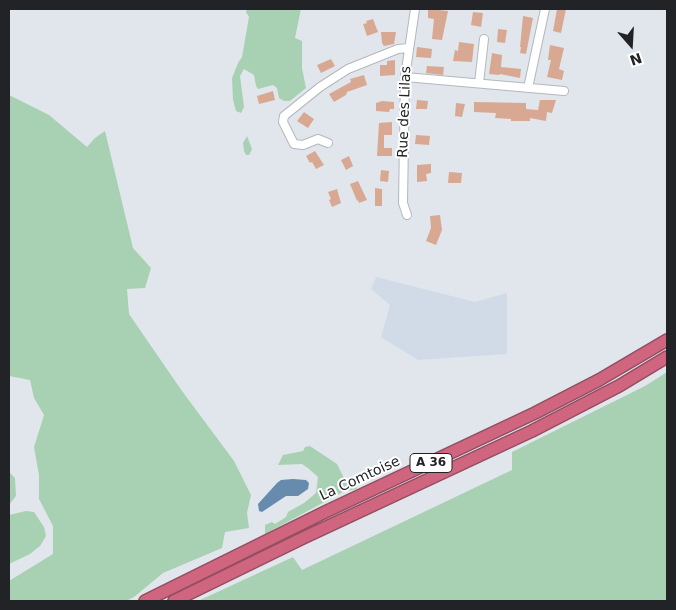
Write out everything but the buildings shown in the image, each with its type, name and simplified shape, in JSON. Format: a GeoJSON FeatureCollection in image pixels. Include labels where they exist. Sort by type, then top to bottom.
{"type":"FeatureCollection","features":[{"type":"Feature","properties":{"kind":"highway","name":"La Comtoise"},"geometry":{"type":"LineString","coordinates":[[145,601],[224,561],[535,413],[599,380],[667,340]]}},
{"type":"Feature","properties":{"kind":"highway","name":"A 36"},"geometry":{"type":"LineString","coordinates":[[174,601],[502,446],[619,386],[667,358]]}},
{"type":"Feature","properties":{"kind":"highway"},"geometry":{"type":"LineString","coordinates":[[619,386],[667,364]]}},
{"type":"Feature","properties":{"kind":"street","name":"Rue des Lilas"},"geometry":{"type":"LineString","coordinates":[[406,215],[402,203],[405,77],[415,9]]}},
{"type":"Feature","properties":{"kind":"street"},"geometry":{"type":"LineString","coordinates":[[528,88],[532,76],[544,9]]}},
{"type":"Feature","properties":{"kind":"street"},"geometry":{"type":"LineString","coordinates":[[479,83],[484,39]]}},
{"type":"Feature","properties":{"kind":"street"},"geometry":{"type":"LineString","coordinates":[[328,143],[318,139],[303,145],[294,144],[283,122],[284,116],[320,87],[348,69],[398,49],[408,48]]}},
{"type":"Feature","properties":{"kind":"street"},"geometry":{"type":"LineString","coordinates":[[405,77],[564,91]]}},
{"type":"Feature","properties":{"kind":"shaded area"},"geometry":{"type":"Polygon","coordinates":[[[376,277],[475,302],[507,293],[507,354],[418,360],[381,337],[390,305],[371,289],[376,277]]]}},
{"type":"Feature","properties":{"kind":"green space"},"geometry":{"type":"Polygon","coordinates":[[[247,9],[301,9],[295,38],[302,41],[302,68],[306,88],[290,101],[284,101],[279,98],[277,88],[273,85],[258,89],[254,75],[244,69],[240,76],[244,107],[241,113],[236,111],[233,100],[232,78],[242,57],[249,17],[246,12],[247,9]]]}},
{"type":"Feature","properties":{"kind":"green space"},"geometry":{"type":"Polygon","coordinates":[[[9,95],[49,115],[87,147],[105,131],[133,248],[151,268],[145,288],[127,289],[129,314],[182,391],[234,461],[251,495],[247,513],[249,528],[225,532],[222,548],[163,573],[134,597],[126,601],[9,601],[9,581],[53,554],[53,526],[39,499],[39,475],[34,447],[44,415],[34,398],[30,380],[9,376],[9,95]]]}},
{"type":"Feature","properties":{"kind":"green space"},"geometry":{"type":"Polygon","coordinates":[[[247,136],[252,149],[249,155],[246,155],[244,151],[243,143],[247,136]]]}},
{"type":"Feature","properties":{"kind":"green space"},"geometry":{"type":"Polygon","coordinates":[[[667,372],[667,601],[198,601],[293,557],[302,570],[512,470],[512,452],[645,386],[667,372]]]}},
{"type":"Feature","properties":{"kind":"green space"},"geometry":{"type":"Polygon","coordinates":[[[310,446],[337,464],[348,486],[356,486],[357,489],[343,492],[265,534],[265,525],[272,522],[275,524],[286,517],[288,512],[304,503],[316,493],[318,477],[309,469],[302,464],[278,465],[283,455],[303,451],[305,447],[310,446]]]}},
{"type":"Feature","properties":{"kind":"green space"},"geometry":{"type":"Polygon","coordinates":[[[9,472],[15,478],[16,496],[9,505],[9,472]]]}},
{"type":"Feature","properties":{"kind":"green space"},"geometry":{"type":"Polygon","coordinates":[[[26,511],[34,512],[44,527],[46,536],[40,546],[30,554],[9,564],[9,515],[26,511]]]}},
{"type":"Feature","properties":{"kind":"water"},"geometry":{"type":"Polygon","coordinates":[[[281,480],[306,480],[309,483],[308,489],[298,496],[286,496],[262,512],[259,511],[258,504],[277,483],[281,480]]]}}]}
